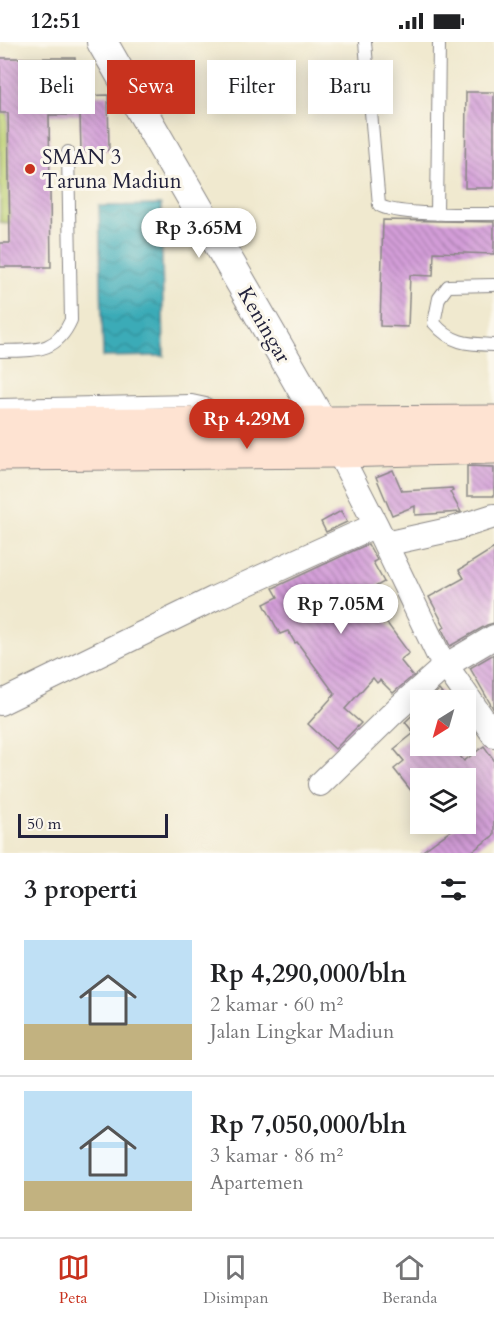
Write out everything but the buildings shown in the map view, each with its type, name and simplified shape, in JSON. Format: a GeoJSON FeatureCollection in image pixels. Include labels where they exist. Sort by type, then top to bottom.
{"type":"FeatureCollection","features":[{"type":"Feature","properties":{"kind":"main road"},"geometry":{"type":"LineString","coordinates":[[0,425],[494,422]]}},
{"type":"Feature","properties":{"kind":"main road"},"geometry":{"type":"LineString","coordinates":[[0,454],[494,447]]}},
{"type":"Feature","properties":{"kind":"street","name":"Keningar"},"geometry":{"type":"LineString","coordinates":[[102,42],[338,451]]}},
{"type":"Feature","properties":{"kind":"street"},"geometry":{"type":"LineString","coordinates":[[338,451],[445,666],[494,735]]}},
{"type":"Feature","properties":{"kind":"street"},"geometry":{"type":"LineString","coordinates":[[0,703],[215,598],[381,534],[453,529],[494,516]]}},
{"type":"Feature","properties":{"kind":"street"},"geometry":{"type":"LineString","coordinates":[[320,784],[445,666],[494,637]]}},
{"type":"Feature","properties":{"kind":"lane"},"geometry":{"type":"LineString","coordinates":[[365,42],[379,206],[387,209],[437,214],[494,214]]}},
{"type":"Feature","properties":{"kind":"lane"},"geometry":{"type":"LineString","coordinates":[[437,214],[439,42]]}},
{"type":"Feature","properties":{"kind":"lane"},"geometry":{"type":"LineString","coordinates":[[0,351],[48,348],[64,336],[71,320],[68,152]]}},
{"type":"Feature","properties":{"kind":"lane"},"geometry":{"type":"LineString","coordinates":[[494,285],[448,286],[439,298],[434,323],[445,336],[466,344],[494,345]]}},
{"type":"Feature","properties":{"kind":"lane"},"geometry":{"type":"LineString","coordinates":[[0,405],[192,401],[206,404],[243,424]]}},
{"type":"Feature","properties":{"kind":"green space"},"geometry":{"type":"Polygon","coordinates":[[[0,113],[8,113],[10,223],[0,222],[0,113]]]}},
{"type":"Feature","properties":{"kind":"water"},"geometry":{"type":"Polygon","coordinates":[[[161,205],[164,356],[103,357],[99,206],[161,205]]]}},
{"type":"Feature","properties":{"kind":"place","name":"SMAN 3 Taruna Madiun"},"geometry":{"type":"Point","coordinates":[30,169]}}]}
